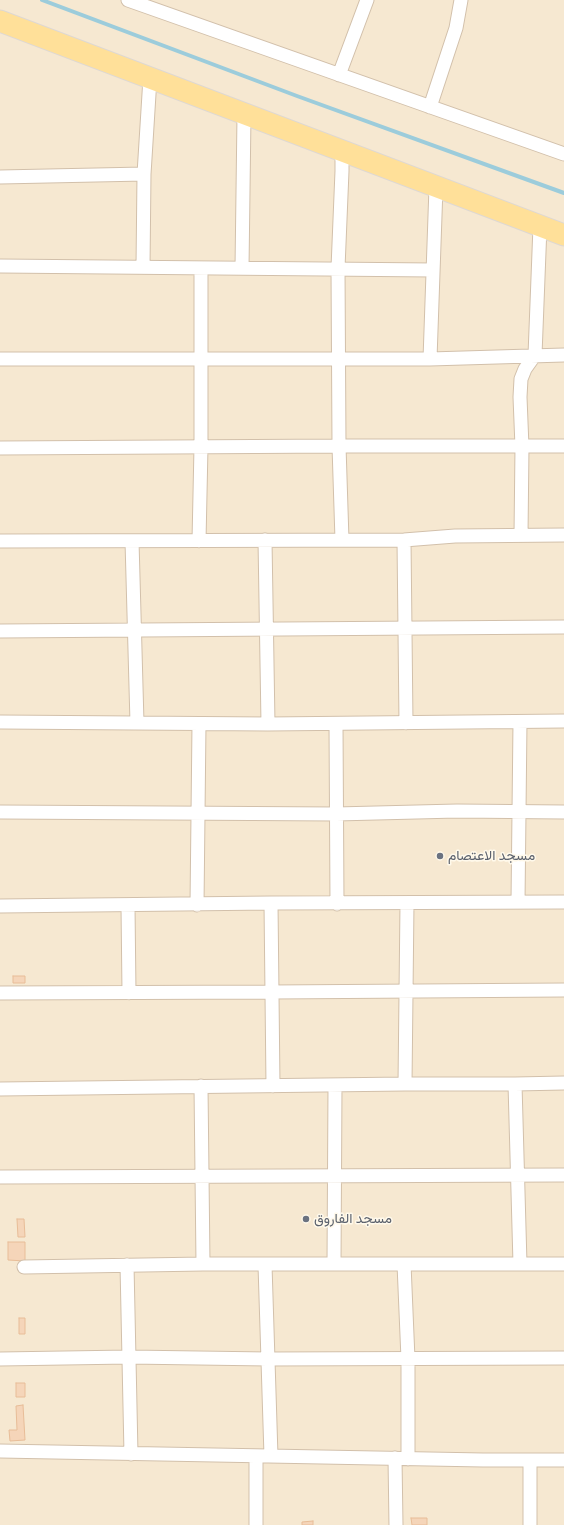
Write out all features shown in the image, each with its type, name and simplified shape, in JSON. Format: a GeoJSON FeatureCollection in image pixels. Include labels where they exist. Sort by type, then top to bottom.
{"type":"FeatureCollection","features":[{"type":"Feature","properties":{"kind":"main road"},"geometry":{"type":"LineString","coordinates":[[0,21],[244,115],[564,235]]}},
{"type":"Feature","properties":{"kind":"street"},"geometry":{"type":"LineString","coordinates":[[128,0],[564,154]]}},
{"type":"Feature","properties":{"kind":"street"},"geometry":{"type":"LineString","coordinates":[[339,75],[367,0]]}},
{"type":"Feature","properties":{"kind":"street"},"geometry":{"type":"LineString","coordinates":[[430,107],[456,28],[461,0]]}},
{"type":"Feature","properties":{"kind":"street"},"geometry":{"type":"LineString","coordinates":[[143,267],[144,174],[150,78]]}},
{"type":"Feature","properties":{"kind":"street"},"geometry":{"type":"LineString","coordinates":[[242,268],[244,115]]}},
{"type":"Feature","properties":{"kind":"street"},"geometry":{"type":"LineString","coordinates":[[342,151],[338,268],[339,446],[342,540]]}},
{"type":"Feature","properties":{"kind":"street"},"geometry":{"type":"LineString","coordinates":[[0,177],[144,174]]}},
{"type":"Feature","properties":{"kind":"street"},"geometry":{"type":"LineString","coordinates":[[430,358],[436,187]]}},
{"type":"Feature","properties":{"kind":"street"},"geometry":{"type":"LineString","coordinates":[[521,534],[521,379],[524,369],[535,355],[540,226]]}},
{"type":"Feature","properties":{"kind":"street"},"geometry":{"type":"LineString","coordinates":[[0,266],[433,270]]}},
{"type":"Feature","properties":{"kind":"street"},"geometry":{"type":"LineString","coordinates":[[199,541],[201,447],[200,268]]}},
{"type":"Feature","properties":{"kind":"street"},"geometry":{"type":"LineString","coordinates":[[0,359],[339,359],[564,354]]}},
{"type":"Feature","properties":{"kind":"street"},"geometry":{"type":"LineString","coordinates":[[0,448],[564,446]]}},
{"type":"Feature","properties":{"kind":"street"},"geometry":{"type":"LineString","coordinates":[[0,541],[404,540],[455,536],[521,534],[564,535]]}},
{"type":"Feature","properties":{"kind":"street"},"geometry":{"type":"LineString","coordinates":[[265,540],[268,724]]}},
{"type":"Feature","properties":{"kind":"street"},"geometry":{"type":"LineString","coordinates":[[404,540],[406,723]]}},
{"type":"Feature","properties":{"kind":"street"},"geometry":{"type":"LineString","coordinates":[[132,541],[137,723]]}},
{"type":"Feature","properties":{"kind":"street"},"geometry":{"type":"LineString","coordinates":[[0,631],[564,627]]}},
{"type":"Feature","properties":{"kind":"street"},"geometry":{"type":"LineString","coordinates":[[0,722],[336,724],[564,721]]}},
{"type":"Feature","properties":{"kind":"street"},"geometry":{"type":"LineString","coordinates":[[518,902],[520,722]]}},
{"type":"Feature","properties":{"kind":"street"},"geometry":{"type":"LineString","coordinates":[[197,905],[199,724]]}},
{"type":"Feature","properties":{"kind":"street"},"geometry":{"type":"LineString","coordinates":[[336,724],[337,904]]}},
{"type":"Feature","properties":{"kind":"street"},"geometry":{"type":"LineString","coordinates":[[0,812],[336,814],[457,811],[564,812]]}},
{"type":"Feature","properties":{"kind":"street"},"geometry":{"type":"LineString","coordinates":[[0,906],[564,902]]}},
{"type":"Feature","properties":{"kind":"street"},"geometry":{"type":"LineString","coordinates":[[271,903],[273,1086]]}},
{"type":"Feature","properties":{"kind":"street"},"geometry":{"type":"LineString","coordinates":[[405,1084],[407,903]]}},
{"type":"Feature","properties":{"kind":"street"},"geometry":{"type":"LineString","coordinates":[[128,906],[129,993]]}},
{"type":"Feature","properties":{"kind":"street"},"geometry":{"type":"LineString","coordinates":[[0,993],[564,990]]}},
{"type":"Feature","properties":{"kind":"street"},"geometry":{"type":"LineString","coordinates":[[0,1089],[564,1083]]}},
{"type":"Feature","properties":{"kind":"street"},"geometry":{"type":"LineString","coordinates":[[516,1084],[520,1264]]}},
{"type":"Feature","properties":{"kind":"street"},"geometry":{"type":"LineString","coordinates":[[201,1086],[203,1264]]}},
{"type":"Feature","properties":{"kind":"street"},"geometry":{"type":"LineString","coordinates":[[334,1264],[335,1086]]}},
{"type":"Feature","properties":{"kind":"street"},"geometry":{"type":"LineString","coordinates":[[0,1177],[564,1175]]}},
{"type":"Feature","properties":{"kind":"street"},"geometry":{"type":"LineString","coordinates":[[24,1267],[203,1264],[564,1264]]}},
{"type":"Feature","properties":{"kind":"street"},"geometry":{"type":"LineString","coordinates":[[396,1525],[408,1359],[404,1264]]}},
{"type":"Feature","properties":{"kind":"street"},"geometry":{"type":"LineString","coordinates":[[127,1265],[130,1454]]}},
{"type":"Feature","properties":{"kind":"street"},"geometry":{"type":"LineString","coordinates":[[265,1265],[271,1456]]}},
{"type":"Feature","properties":{"kind":"street"},"geometry":{"type":"LineString","coordinates":[[0,1359],[564,1358]]}},
{"type":"Feature","properties":{"kind":"street"},"geometry":{"type":"LineString","coordinates":[[0,1452],[564,1460]]}},
{"type":"Feature","properties":{"kind":"street"},"geometry":{"type":"LineString","coordinates":[[256,1456],[256,1525]]}},
{"type":"Feature","properties":{"kind":"street"},"geometry":{"type":"LineString","coordinates":[[530,1460],[530,1525]]}},
{"type":"Feature","properties":{"kind":"shaded area"},"geometry":{"type":"Polygon","coordinates":[[[0,0],[564,0],[564,1525],[0,1525],[0,0]]]}},
{"type":"Feature","properties":{"kind":"building"},"geometry":{"type":"Polygon","coordinates":[[[13,976],[25,976],[25,983],[13,983],[13,976]]]}},
{"type":"Feature","properties":{"kind":"building"},"geometry":{"type":"Polygon","coordinates":[[[17,1219],[24,1219],[25,1237],[18,1237],[17,1219]]]}},
{"type":"Feature","properties":{"kind":"building"},"geometry":{"type":"Polygon","coordinates":[[[8,1242],[25,1242],[25,1261],[8,1260],[8,1242]]]}},
{"type":"Feature","properties":{"kind":"building"},"geometry":{"type":"Polygon","coordinates":[[[19,1318],[25,1318],[25,1334],[19,1334],[19,1318]]]}},
{"type":"Feature","properties":{"kind":"building"},"geometry":{"type":"Polygon","coordinates":[[[16,1383],[25,1383],[25,1397],[16,1397],[16,1383]]]}},
{"type":"Feature","properties":{"kind":"building"},"geometry":{"type":"Polygon","coordinates":[[[23,1405],[25,1440],[10,1441],[9,1430],[17,1430],[16,1406],[23,1405]]]}},
{"type":"Feature","properties":{"kind":"building"},"geometry":{"type":"Polygon","coordinates":[[[411,1518],[427,1518],[427,1525],[412,1525],[411,1518]]]}},
{"type":"Feature","properties":{"kind":"building"},"geometry":{"type":"Polygon","coordinates":[[[313,1521],[313,1525],[302,1525],[302,1522],[313,1521]]]}},
{"type":"Feature","properties":{"kind":"waterway"},"geometry":{"type":"LineString","coordinates":[[42,0],[297,96],[564,193]]}},
{"type":"Feature","properties":{"kind":"place","name":"مسجد الاعتصام"},"geometry":{"type":"Point","coordinates":[440,856]}},
{"type":"Feature","properties":{"kind":"place","name":"مسجد الفاروق"},"geometry":{"type":"Point","coordinates":[306,1219]}}]}
